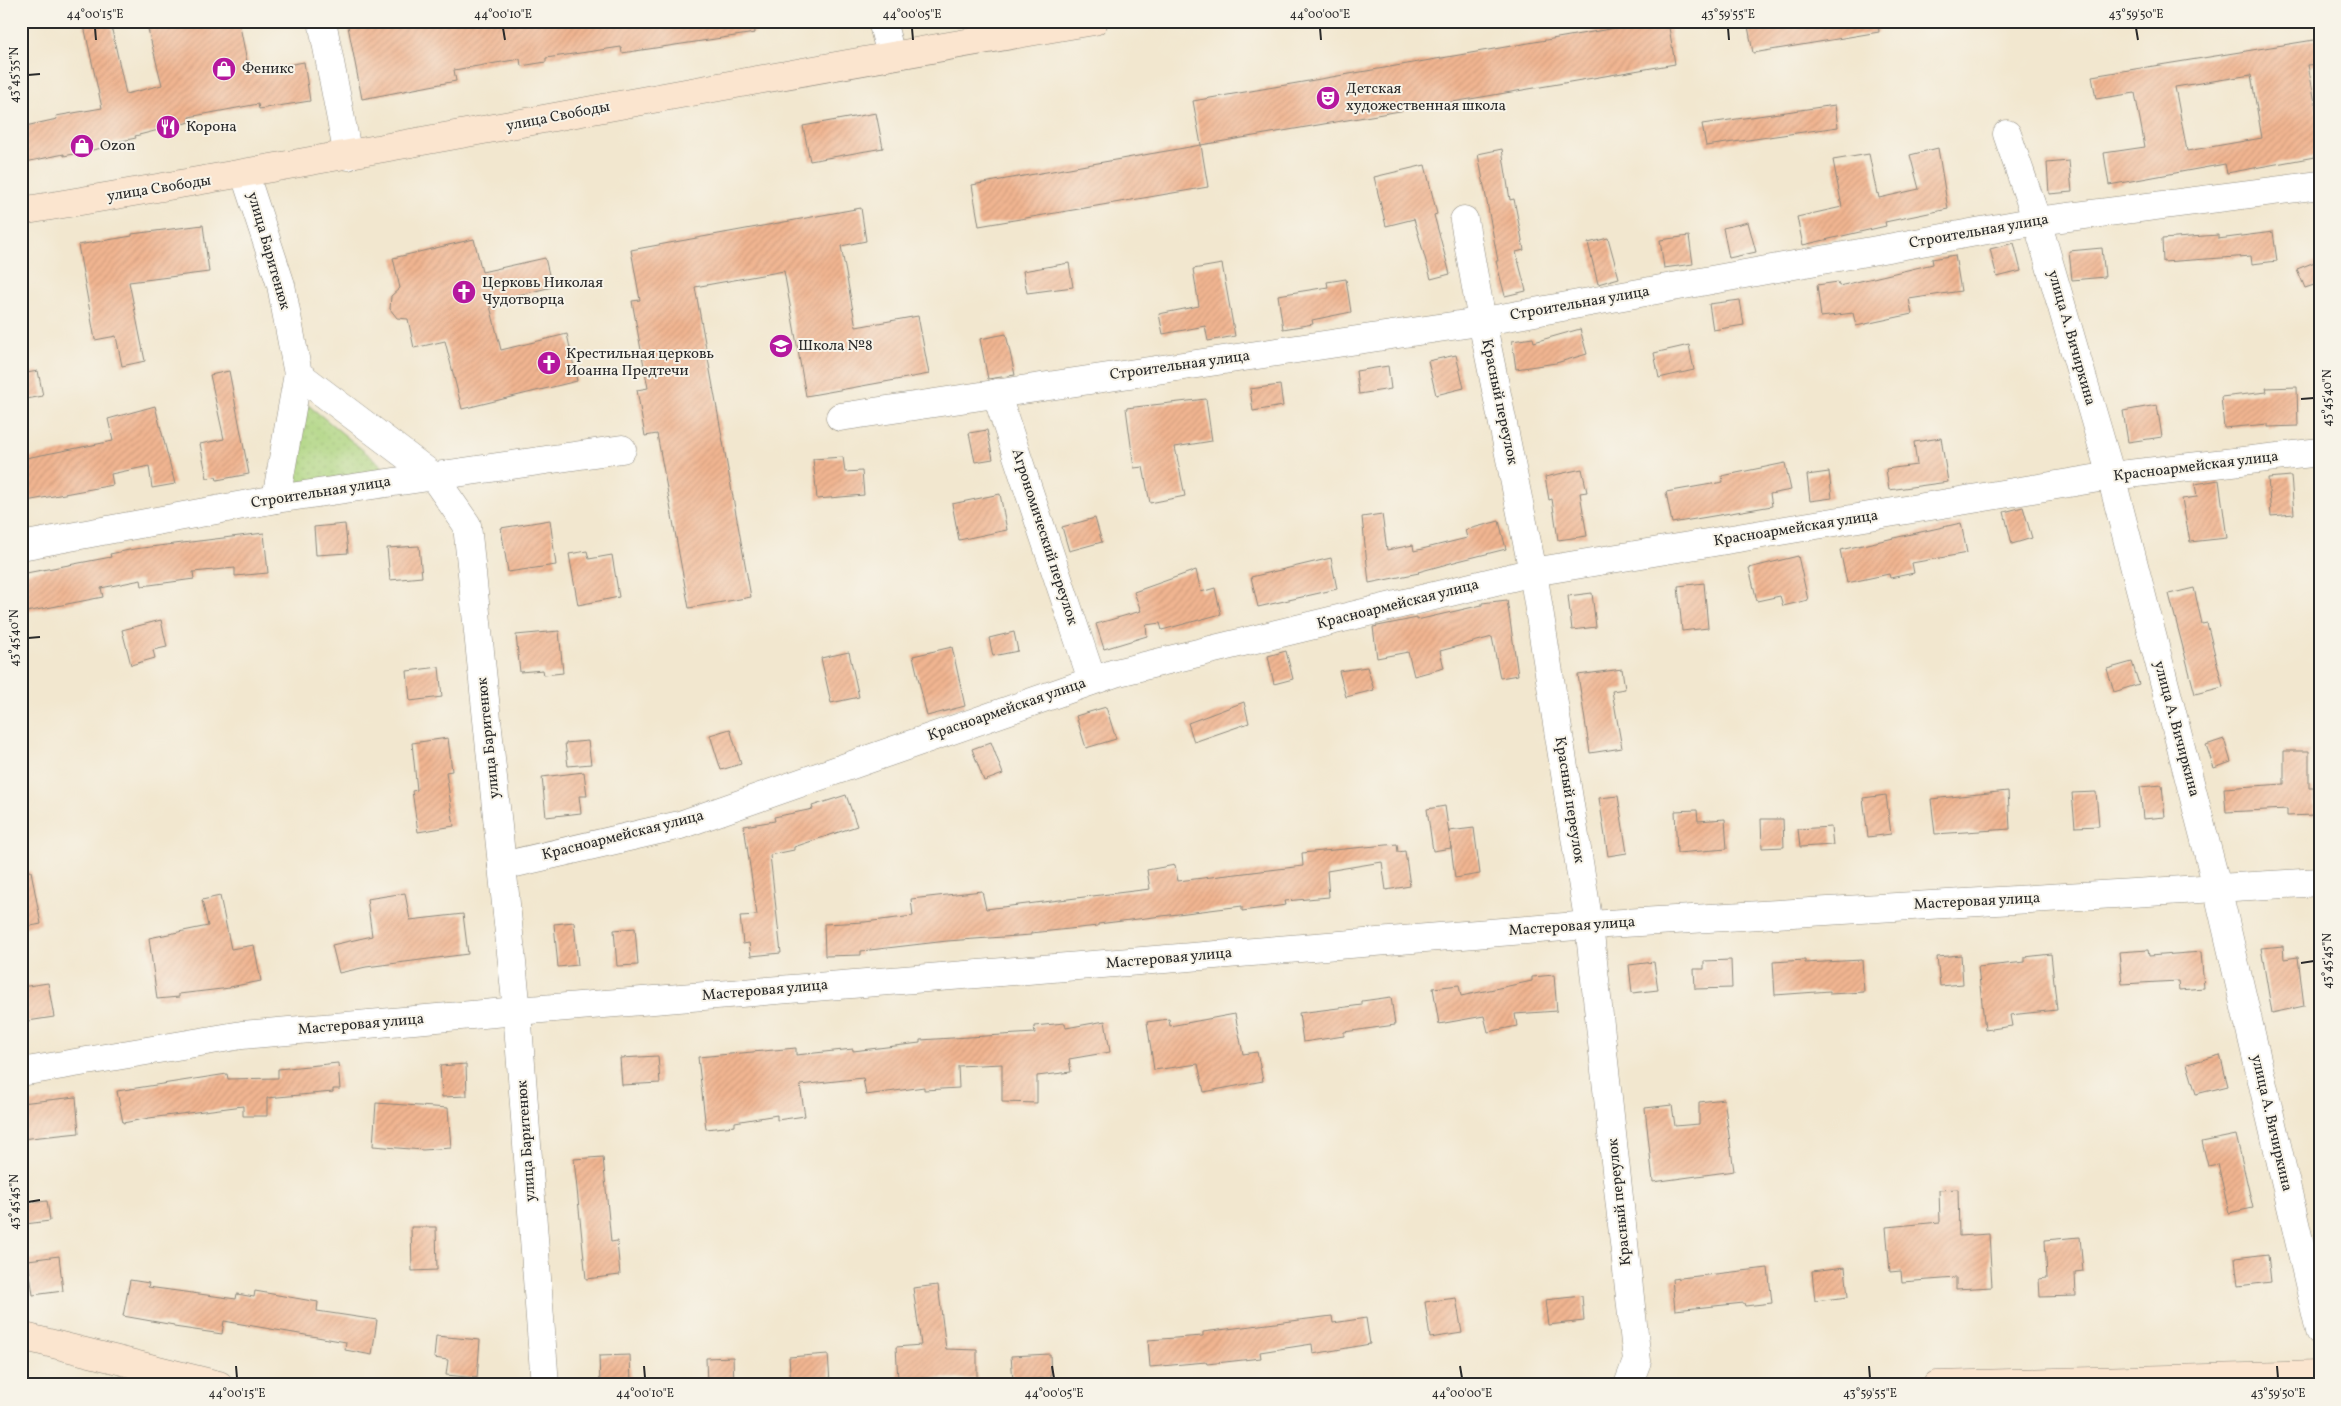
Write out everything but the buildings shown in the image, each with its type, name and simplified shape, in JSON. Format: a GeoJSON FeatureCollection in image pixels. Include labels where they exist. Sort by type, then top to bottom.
{"type":"FeatureCollection","features":[{"type":"Feature","properties":{"kind":"main road","name":"улица Свободы"},"geometry":{"type":"LineString","coordinates":[[21,212],[348,156],[891,55],[1094,21]]}},
{"type":"Feature","properties":{"kind":"main road"},"geometry":{"type":"LineString","coordinates":[[21,1336],[219,1385]]}},
{"type":"Feature","properties":{"kind":"main road"},"geometry":{"type":"LineString","coordinates":[[1937,1385],[2320,1375]]}},
{"type":"Feature","properties":{"kind":"street"},"geometry":{"type":"LineString","coordinates":[[322,21],[348,156]]}},
{"type":"Feature","properties":{"kind":"street"},"geometry":{"type":"LineString","coordinates":[[882,21],[891,55]]}},
{"type":"Feature","properties":{"kind":"street","name":"улица А. Вичиркина"},"geometry":{"type":"LineString","coordinates":[[2007,134],[2037,220],[2111,476],[2217,887],[2320,1331]]}},
{"type":"Feature","properties":{"kind":"street","name":"улица Баритенюк"},"geometry":{"type":"LineString","coordinates":[[245,174],[281,285],[298,374],[433,476],[467,525],[517,1011],[545,1385]]}},
{"type":"Feature","properties":{"kind":"street","name":"Строительная улица"},"geometry":{"type":"LineString","coordinates":[[840,416],[1482,321],[2037,220],[2320,186]]}},
{"type":"Feature","properties":{"kind":"street","name":"Красный переулок"},"geometry":{"type":"LineString","coordinates":[[1464,220],[1482,321],[1533,572],[1589,925],[1638,1361],[1628,1385]]}},
{"type":"Feature","properties":{"kind":"street"},"geometry":{"type":"LineString","coordinates":[[276,499],[298,374]]}},
{"type":"Feature","properties":{"kind":"street","name":"Агрономический переулок"},"geometry":{"type":"LineString","coordinates":[[996,393],[1092,680]]}},
{"type":"Feature","properties":{"kind":"street","name":"Строительная улица"},"geometry":{"type":"LineString","coordinates":[[21,546],[276,499],[622,449]]}},
{"type":"Feature","properties":{"kind":"street","name":"Красноармейская улица"},"geometry":{"type":"LineString","coordinates":[[502,866],[680,825],[1115,673],[1533,572],[2111,476],[2320,452]]}},
{"type":"Feature","properties":{"kind":"street","name":"Мастеровая улица"},"geometry":{"type":"LineString","coordinates":[[21,1072],[242,1035],[517,1011],[1589,925],[2320,882]]}},
{"type":"Feature","properties":{"kind":"green space"},"geometry":{"type":"Polygon","coordinates":[[[302,400],[387,470],[299,483],[290,479],[302,400]]]}},
{"type":"Feature","properties":{"kind":"place","name":"Феникс"},"geometry":{"type":"Point","coordinates":[224,69]}},
{"type":"Feature","properties":{"kind":"place","name":"Детская художественная школа"},"geometry":{"type":"Point","coordinates":[1328,98]}},
{"type":"Feature","properties":{"kind":"place","name":"Корона"},"geometry":{"type":"Point","coordinates":[168,127]}},
{"type":"Feature","properties":{"kind":"place","name":"Ozon"},"geometry":{"type":"Point","coordinates":[82,146]}},
{"type":"Feature","properties":{"kind":"place","name":"Церковь Николая Чудотворца"},"geometry":{"type":"Point","coordinates":[464,292]}},
{"type":"Feature","properties":{"kind":"place","name":"Школа №8"},"geometry":{"type":"Point","coordinates":[781,346]}},
{"type":"Feature","properties":{"kind":"place","name":"Крестильная церковь Иоанна Предтечи"},"geometry":{"type":"Point","coordinates":[549,363]}}]}
